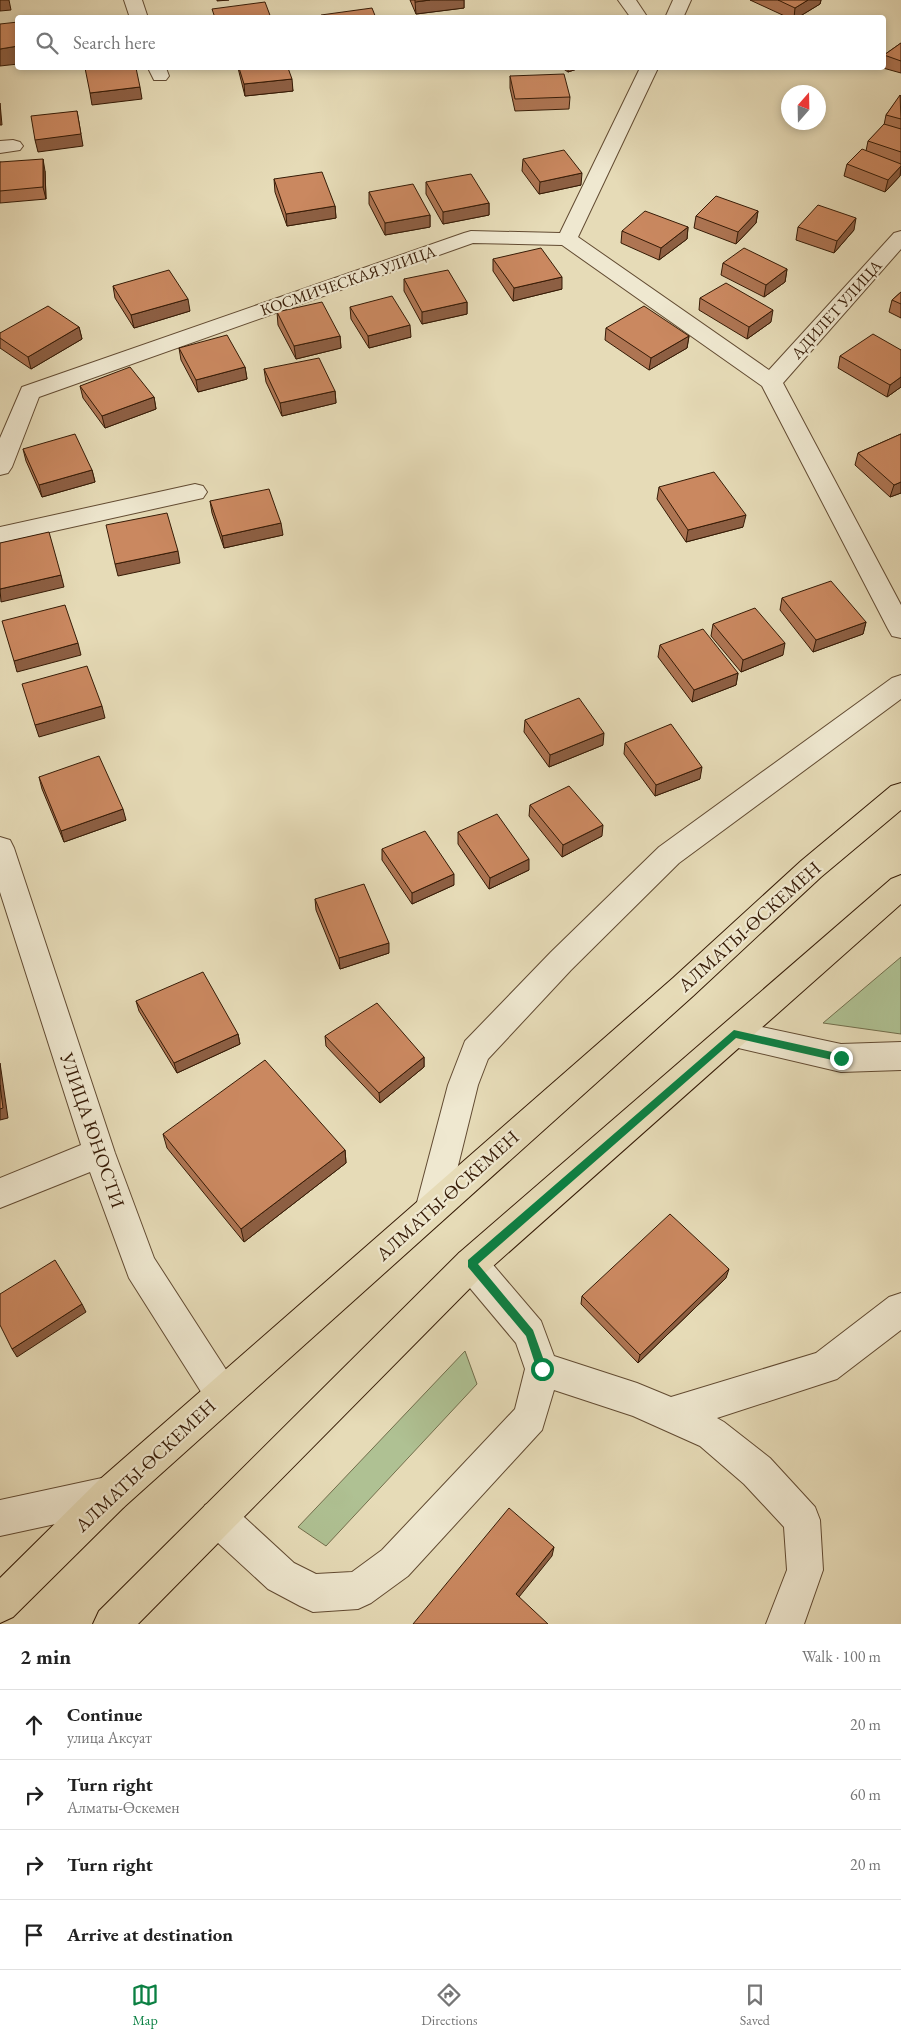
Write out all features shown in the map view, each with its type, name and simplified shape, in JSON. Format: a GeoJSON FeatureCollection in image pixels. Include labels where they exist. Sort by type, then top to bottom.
{"type":"FeatureCollection","features":[{"type":"Feature","properties":{"kind":"main road","name":"АЛМАТЫ-ӨСКЕМЕН"},"geometry":{"type":"LineString","coordinates":[[0,1604],[110,1494],[431,1210],[811,869],[901,794]]}},
{"type":"Feature","properties":{"kind":"main road"},"geometry":{"type":"LineString","coordinates":[[112,1624],[471,1264],[901,887]]}},
{"type":"Feature","properties":{"kind":"street"},"geometry":{"type":"LineString","coordinates":[[133,0],[138,15]]}},
{"type":"Feature","properties":{"kind":"street"},"geometry":{"type":"LineString","coordinates":[[627,0],[638,15]]}},
{"type":"Feature","properties":{"kind":"street"},"geometry":{"type":"LineString","coordinates":[[675,15],[682,0]]}},
{"type":"Feature","properties":{"kind":"street"},"geometry":{"type":"LineString","coordinates":[[648,70],[567,239],[771,382],[901,629]]}},
{"type":"Feature","properties":{"kind":"street","name":"КОСМИЧЕСКАЯ УЛИЦА"},"geometry":{"type":"LineString","coordinates":[[0,467],[30,392],[471,237],[567,239]]}},
{"type":"Feature","properties":{"kind":"street","name":"АДИЛЕТ УЛИЦА"},"geometry":{"type":"LineString","coordinates":[[771,382],[901,237]]}},
{"type":"Feature","properties":{"kind":"street"},"geometry":{"type":"LineString","coordinates":[[0,534],[195,492]]}},
{"type":"Feature","properties":{"kind":"street"},"geometry":{"type":"LineString","coordinates":[[431,1210],[463,1085],[476,1051],[561,961],[669,855],[901,686]]}},
{"type":"Feature","properties":{"kind":"street","name":"УЛИЦА ЮНОСТИ"},"geometry":{"type":"LineString","coordinates":[[0,848],[99,1153],[141,1267],[222,1394]]}},
{"type":"Feature","properties":{"kind":"street"},"geometry":{"type":"LineString","coordinates":[[734,1034],[841,1058],[901,1056]]}},
{"type":"Feature","properties":{"kind":"street"},"geometry":{"type":"LineString","coordinates":[[0,1193],[99,1153]]}},
{"type":"Feature","properties":{"kind":"street"},"geometry":{"type":"LineString","coordinates":[[218,1518],[281,1576],[313,1592],[358,1590],[395,1563],[530,1418],[542,1369],[530,1333],[471,1264]]}},
{"type":"Feature","properties":{"kind":"street"},"geometry":{"type":"LineString","coordinates":[[670,1415],[824,1367],[901,1309]]}},
{"type":"Feature","properties":{"kind":"street"},"geometry":{"type":"LineString","coordinates":[[542,1369],[637,1400],[712,1434],[757,1471],[802,1520],[805,1570],[785,1624]]}},
{"type":"Feature","properties":{"kind":"street"},"geometry":{"type":"LineString","coordinates":[[0,1518],[110,1494]]}},
{"type":"Feature","properties":{"kind":"green space"},"geometry":{"type":"Polygon","coordinates":[[[901,957],[901,1034],[823,1023],[901,957]]]}},
{"type":"Feature","properties":{"kind":"green space"},"geometry":{"type":"Polygon","coordinates":[[[465,1351],[477,1384],[326,1546],[298,1527],[465,1351]]]}},
{"type":"Feature","properties":{"kind":"building"},"geometry":{"type":"Polygon","coordinates":[[[778,0],[808,0],[795,8],[778,0]]]}},
{"type":"Feature","properties":{"kind":"building"},"geometry":{"type":"Polygon","coordinates":[[[265,2],[270,15],[214,15],[212,9],[265,2]]]}},
{"type":"Feature","properties":{"kind":"building"},"geometry":{"type":"Polygon","coordinates":[[[372,8],[375,15],[321,15],[372,8]]]}},
{"type":"Feature","properties":{"kind":"building"},"geometry":{"type":"Polygon","coordinates":[[[15,22],[15,46],[0,49],[0,24],[15,22]]]}},
{"type":"Feature","properties":{"kind":"building"},"geometry":{"type":"Polygon","coordinates":[[[901,43],[901,61],[886,56],[886,54],[901,43]]]}},
{"type":"Feature","properties":{"kind":"building"},"geometry":{"type":"Polygon","coordinates":[[[85,70],[136,70],[140,87],[90,93],[85,70]]]}},
{"type":"Feature","properties":{"kind":"building"},"geometry":{"type":"Polygon","coordinates":[[[240,70],[289,70],[292,79],[244,84],[240,70]]]}},
{"type":"Feature","properties":{"kind":"building"},"geometry":{"type":"Polygon","coordinates":[[[564,74],[570,97],[515,99],[510,76],[564,74]]]}},
{"type":"Feature","properties":{"kind":"building"},"geometry":{"type":"Polygon","coordinates":[[[900,95],[901,119],[886,115],[900,95]]]}},
{"type":"Feature","properties":{"kind":"building"},"geometry":{"type":"Polygon","coordinates":[[[77,111],[81,134],[35,140],[31,116],[77,111]]]}},
{"type":"Feature","properties":{"kind":"building"},"geometry":{"type":"Polygon","coordinates":[[[884,124],[901,129],[901,152],[868,141],[884,124]]]}},
{"type":"Feature","properties":{"kind":"building"},"geometry":{"type":"Polygon","coordinates":[[[862,149],[901,164],[901,166],[888,180],[847,164],[862,149]]]}},
{"type":"Feature","properties":{"kind":"building"},"geometry":{"type":"Polygon","coordinates":[[[564,150],[582,173],[540,182],[523,159],[564,150]]]}},
{"type":"Feature","properties":{"kind":"building"},"geometry":{"type":"Polygon","coordinates":[[[43,159],[43,187],[0,191],[0,162],[43,159]]]}},
{"type":"Feature","properties":{"kind":"building"},"geometry":{"type":"Polygon","coordinates":[[[322,172],[335,206],[286,214],[274,179],[322,172]]]}},
{"type":"Feature","properties":{"kind":"building"},"geometry":{"type":"Polygon","coordinates":[[[471,174],[489,203],[443,212],[426,182],[471,174]]]}},
{"type":"Feature","properties":{"kind":"building"},"geometry":{"type":"Polygon","coordinates":[[[413,184],[430,215],[385,223],[369,192],[413,184]]]}},
{"type":"Feature","properties":{"kind":"building"},"geometry":{"type":"Polygon","coordinates":[[[716,196],[758,211],[738,232],[696,216],[716,196]]]}},
{"type":"Feature","properties":{"kind":"building"},"geometry":{"type":"Polygon","coordinates":[[[818,205],[856,218],[837,241],[798,227],[818,205]]]}},
{"type":"Feature","properties":{"kind":"building"},"geometry":{"type":"Polygon","coordinates":[[[645,211],[688,227],[661,248],[622,231],[645,211]]]}},
{"type":"Feature","properties":{"kind":"building"},"geometry":{"type":"Polygon","coordinates":[[[541,248],[562,277],[514,288],[493,259],[541,248]]]}},
{"type":"Feature","properties":{"kind":"building"},"geometry":{"type":"Polygon","coordinates":[[[744,248],[787,269],[766,285],[723,263],[744,248]]]}},
{"type":"Feature","properties":{"kind":"building"},"geometry":{"type":"Polygon","coordinates":[[[169,270],[188,299],[131,315],[113,286],[169,270]]]}},
{"type":"Feature","properties":{"kind":"building"},"geometry":{"type":"Polygon","coordinates":[[[448,270],[467,302],[422,312],[404,279],[448,270]]]}},
{"type":"Feature","properties":{"kind":"building"},"geometry":{"type":"Polygon","coordinates":[[[726,283],[773,310],[749,327],[700,298],[726,283]]]}},
{"type":"Feature","properties":{"kind":"building"},"geometry":{"type":"Polygon","coordinates":[[[901,292],[901,304],[892,300],[901,292]]]}},
{"type":"Feature","properties":{"kind":"building"},"geometry":{"type":"Polygon","coordinates":[[[392,296],[410,325],[368,336],[350,307],[392,296]]]}},
{"type":"Feature","properties":{"kind":"building"},"geometry":{"type":"Polygon","coordinates":[[[322,302],[340,336],[294,346],[277,312],[322,302]]]}},
{"type":"Feature","properties":{"kind":"building"},"geometry":{"type":"Polygon","coordinates":[[[48,306],[79,327],[28,357],[0,338],[0,333],[48,306]]]}},
{"type":"Feature","properties":{"kind":"building"},"geometry":{"type":"Polygon","coordinates":[[[644,306],[689,336],[651,358],[606,328],[644,306]]]}},
{"type":"Feature","properties":{"kind":"building"},"geometry":{"type":"Polygon","coordinates":[[[873,334],[901,350],[901,377],[890,385],[840,356],[873,334]]]}},
{"type":"Feature","properties":{"kind":"building"},"geometry":{"type":"Polygon","coordinates":[[[227,335],[245,367],[196,380],[179,348],[227,335]]]}},
{"type":"Feature","properties":{"kind":"building"},"geometry":{"type":"Polygon","coordinates":[[[319,358],[335,391],[280,403],[264,369],[319,358]]]}},
{"type":"Feature","properties":{"kind":"building"},"geometry":{"type":"Polygon","coordinates":[[[130,367],[154,397],[102,416],[80,386],[130,367]]]}},
{"type":"Feature","properties":{"kind":"building"},"geometry":{"type":"Polygon","coordinates":[[[75,434],[92,470],[39,485],[23,449],[75,434]]]}},
{"type":"Feature","properties":{"kind":"building"},"geometry":{"type":"Polygon","coordinates":[[[901,434],[901,482],[894,485],[858,453],[901,434]]]}},
{"type":"Feature","properties":{"kind":"building"},"geometry":{"type":"Polygon","coordinates":[[[714,472],[746,515],[688,530],[659,487],[714,472]]]}},
{"type":"Feature","properties":{"kind":"building"},"geometry":{"type":"Polygon","coordinates":[[[269,489],[281,523],[222,536],[210,501],[269,489]]]}},
{"type":"Feature","properties":{"kind":"building"},"geometry":{"type":"Polygon","coordinates":[[[167,513],[178,551],[115,564],[106,525],[167,513]]]}},
{"type":"Feature","properties":{"kind":"building"},"geometry":{"type":"Polygon","coordinates":[[[49,532],[61,575],[0,589],[0,543],[49,532]]]}},
{"type":"Feature","properties":{"kind":"building"},"geometry":{"type":"Polygon","coordinates":[[[831,581],[866,622],[816,640],[782,598],[831,581]]]}},
{"type":"Feature","properties":{"kind":"building"},"geometry":{"type":"Polygon","coordinates":[[[65,605],[78,643],[14,661],[2,621],[65,605]]]}},
{"type":"Feature","properties":{"kind":"building"},"geometry":{"type":"Polygon","coordinates":[[[755,608],[785,643],[743,660],[713,624],[755,608]]]}},
{"type":"Feature","properties":{"kind":"building"},"geometry":{"type":"Polygon","coordinates":[[[703,629],[738,673],[694,690],[660,645],[703,629]]]}},
{"type":"Feature","properties":{"kind":"building"},"geometry":{"type":"Polygon","coordinates":[[[87,666],[102,706],[35,725],[22,684],[87,666]]]}},
{"type":"Feature","properties":{"kind":"building"},"geometry":{"type":"Polygon","coordinates":[[[579,698],[604,733],[550,755],[525,720],[579,698]]]}},
{"type":"Feature","properties":{"kind":"building"},"geometry":{"type":"Polygon","coordinates":[[[671,724],[702,767],[656,785],[625,743],[671,724]]]}},
{"type":"Feature","properties":{"kind":"building"},"geometry":{"type":"Polygon","coordinates":[[[99,756],[123,809],[61,831],[39,777],[99,756]]]}},
{"type":"Feature","properties":{"kind":"building"},"geometry":{"type":"Polygon","coordinates":[[[569,786],[603,825],[563,845],[530,805],[569,786]]]}},
{"type":"Feature","properties":{"kind":"building"},"geometry":{"type":"Polygon","coordinates":[[[497,814],[529,859],[490,878],[458,832],[497,814]]]}},
{"type":"Feature","properties":{"kind":"building"},"geometry":{"type":"Polygon","coordinates":[[[425,831],[454,874],[412,893],[382,849],[425,831]]]}},
{"type":"Feature","properties":{"kind":"building"},"geometry":{"type":"Polygon","coordinates":[[[364,884],[389,943],[339,958],[315,899],[364,884]]]}},
{"type":"Feature","properties":{"kind":"building"},"geometry":{"type":"Polygon","coordinates":[[[203,972],[238,1034],[174,1063],[136,1001],[203,972]]]}},
{"type":"Feature","properties":{"kind":"building"},"geometry":{"type":"Polygon","coordinates":[[[377,1003],[424,1057],[379,1093],[325,1036],[377,1003]]]}},
{"type":"Feature","properties":{"kind":"building"},"geometry":{"type":"Polygon","coordinates":[[[265,1060],[345,1150],[241,1229],[163,1134],[265,1060]]]}},
{"type":"Feature","properties":{"kind":"building"},"geometry":{"type":"Polygon","coordinates":[[[0,1085],[3,1108],[0,1109],[0,1085]]]}},
{"type":"Feature","properties":{"kind":"building"},"geometry":{"type":"Polygon","coordinates":[[[670,1214],[729,1269],[640,1355],[582,1296],[670,1214]]]}},
{"type":"Feature","properties":{"kind":"building"},"geometry":{"type":"Polygon","coordinates":[[[55,1260],[82,1304],[12,1349],[0,1325],[0,1294],[55,1260]]]}},
{"type":"Feature","properties":{"kind":"building"},"geometry":{"type":"Polygon","coordinates":[[[509,1508],[554,1547],[516,1594],[548,1624],[413,1624],[509,1508]]]}},
{"type":"Feature","properties":{"kind":"route"},"geometry":{"type":"LineString","coordinates":[[542,1369],[530,1333],[471,1264],[734,1034],[841,1058]]}}]}
